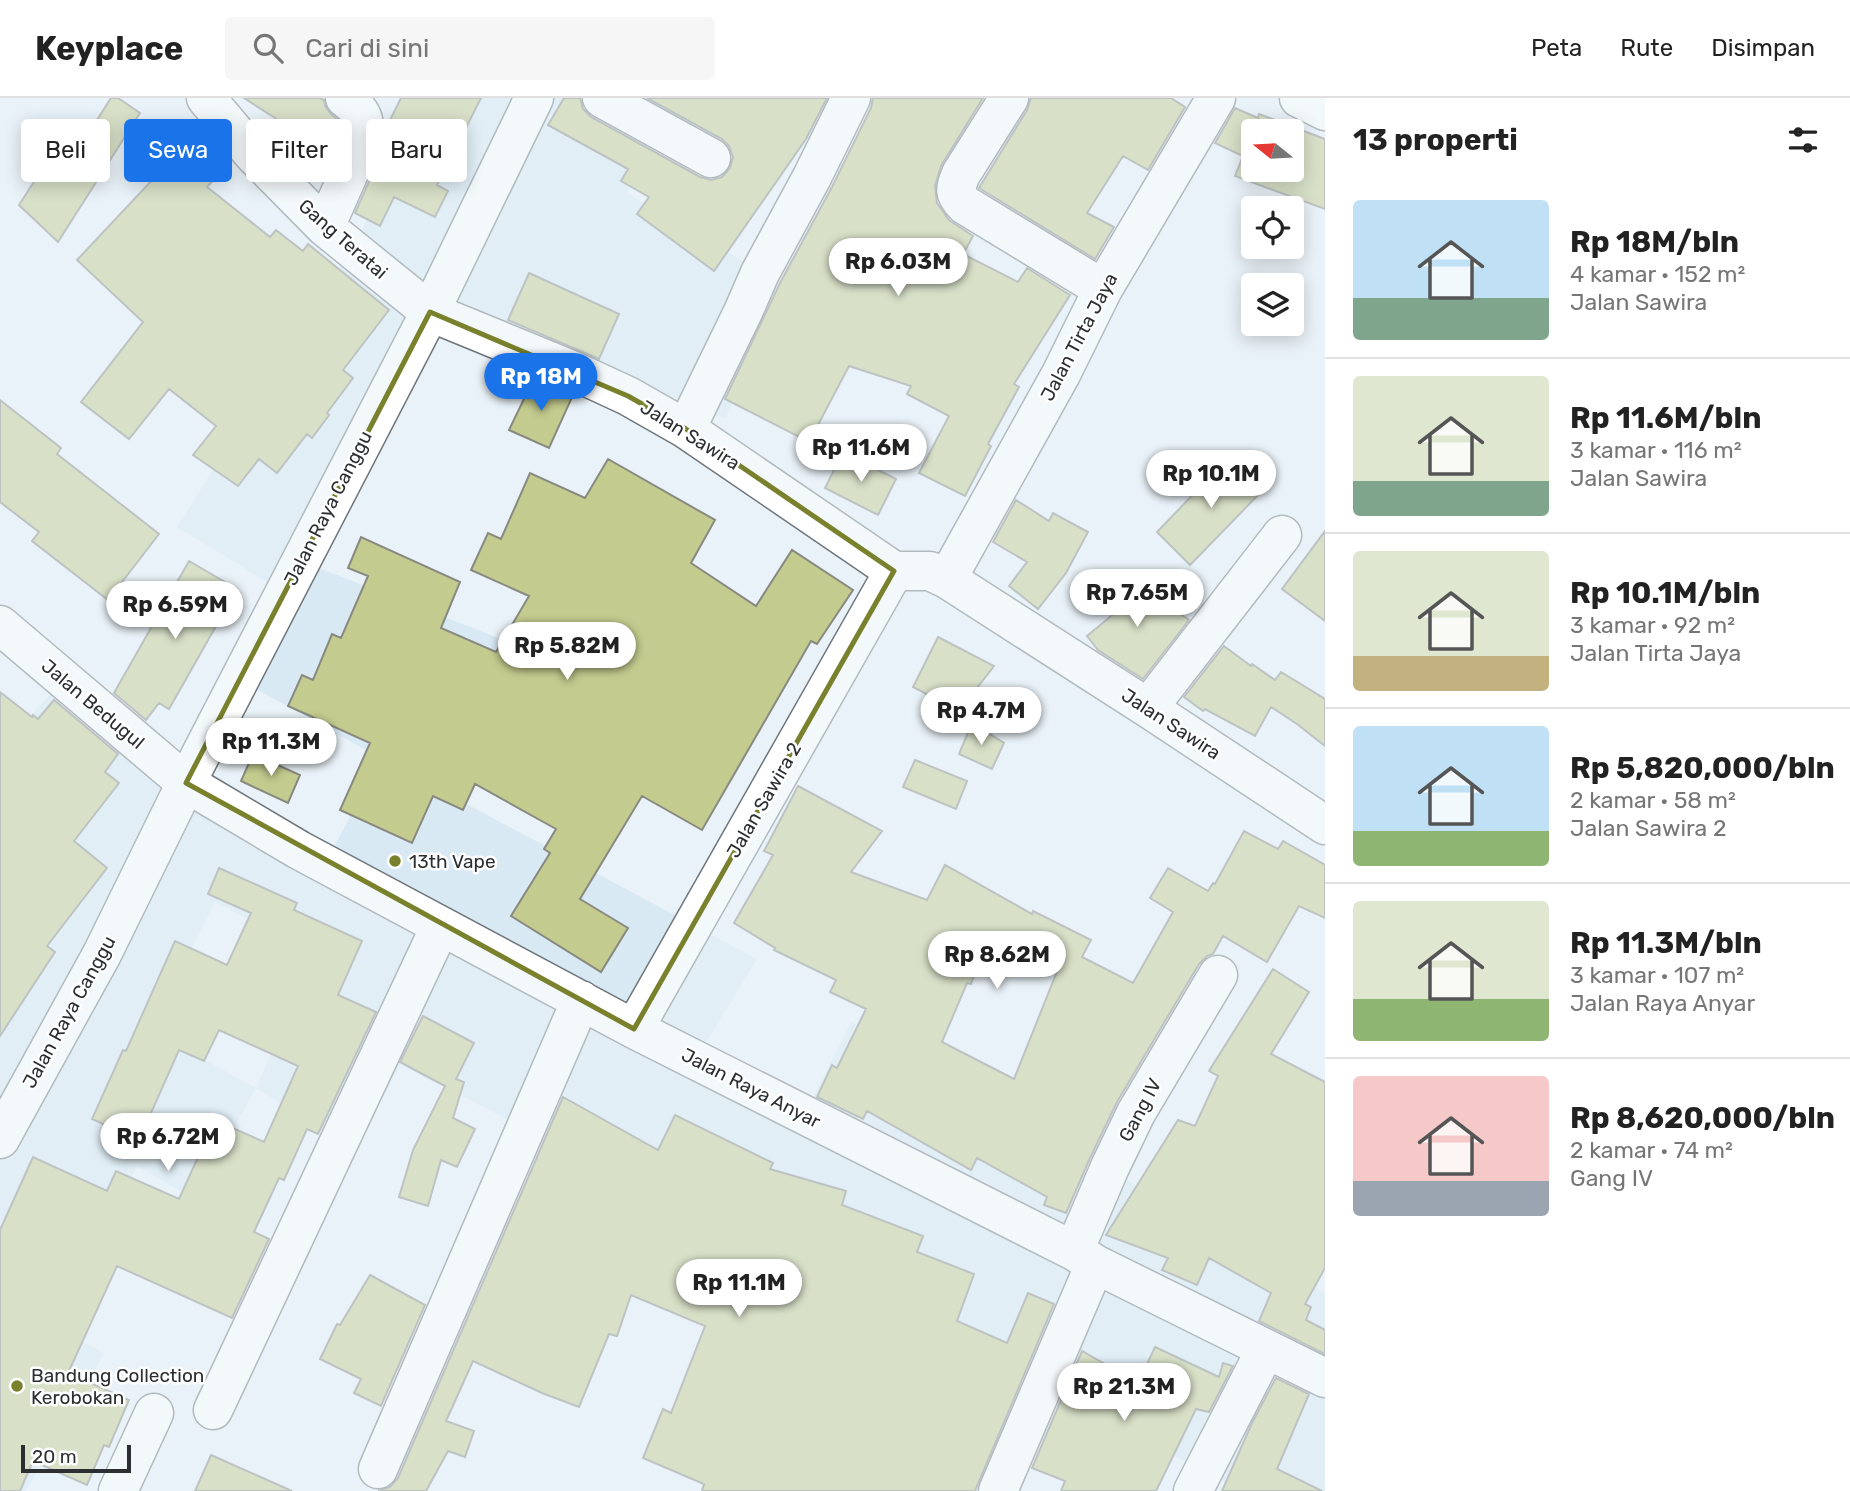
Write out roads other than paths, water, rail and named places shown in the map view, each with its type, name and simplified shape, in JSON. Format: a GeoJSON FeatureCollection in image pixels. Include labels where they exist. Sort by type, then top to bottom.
{"type":"FeatureCollection","features":[{"type":"Feature","properties":{"kind":"street","name":"Gang Teratai"},"geometry":{"type":"LineString","coordinates":[[205,98],[254,155],[325,227],[430,312]]}},
{"type":"Feature","properties":{"kind":"street"},"geometry":{"type":"LineString","coordinates":[[325,227],[360,148],[363,135],[363,116],[345,98]]}},
{"type":"Feature","properties":{"kind":"street","name":"Jalan Raya Canggu"},"geometry":{"type":"LineString","coordinates":[[0,1139],[102,954],[186,783],[430,312],[534,98]]}},
{"type":"Feature","properties":{"kind":"street"},"geometry":{"type":"LineString","coordinates":[[602,98],[711,158]]}},
{"type":"Feature","properties":{"kind":"street"},"geometry":{"type":"LineString","coordinates":[[686,429],[760,273],[851,98]]}},
{"type":"Feature","properties":{"kind":"street"},"geometry":{"type":"LineString","coordinates":[[1009,98],[961,174],[956,188],[958,198],[965,205],[1103,289]]}},
{"type":"Feature","properties":{"kind":"street","name":"Jalan Tirta Jaya"},"geometry":{"type":"LineString","coordinates":[[947,579],[1060,374],[1103,289],[1216,98]]}},
{"type":"Feature","properties":{"kind":"street"},"geometry":{"type":"LineString","coordinates":[[1299,98],[1325,111]]}},
{"type":"Feature","properties":{"kind":"street","name":"Jalan Sawira"},"geometry":{"type":"LineString","coordinates":[[430,312],[574,371],[628,396],[686,429],[894,571],[930,571],[947,579],[1325,825]]}},
{"type":"Feature","properties":{"kind":"street"},"geometry":{"type":"LineString","coordinates":[[1148,708],[1282,534]]}},
{"type":"Feature","properties":{"kind":"street","name":"Jalan Sawira 2"},"geometry":{"type":"LineString","coordinates":[[634,1029],[894,571]]}},
{"type":"Feature","properties":{"kind":"street","name":"Jalan Bedugul"},"geometry":{"type":"LineString","coordinates":[[0,625],[186,783]]}},
{"type":"Feature","properties":{"kind":"street","name":"Jalan Raya Anyar"},"geometry":{"type":"LineString","coordinates":[[186,783],[299,850],[634,1029],[1325,1378]]}},
{"type":"Feature","properties":{"kind":"street"},"geometry":{"type":"LineString","coordinates":[[213,1410],[440,927]]}},
{"type":"Feature","properties":{"kind":"street","name":"Gang IV"},"geometry":{"type":"LineString","coordinates":[[998,1491],[1136,1112],[1218,975]]}},
{"type":"Feature","properties":{"kind":"street"},"geometry":{"type":"LineString","coordinates":[[378,1469],[581,1000]]}},
{"type":"Feature","properties":{"kind":"street"},"geometry":{"type":"LineString","coordinates":[[1193,1491],[1266,1349]]}},
{"type":"Feature","properties":{"kind":"street"},"geometry":{"type":"LineString","coordinates":[[118,1491],[154,1413]]}},
{"type":"Feature","properties":{"kind":"place","name":"13th Vape"},"geometry":{"type":"Point","coordinates":[395,861]}},
{"type":"Feature","properties":{"kind":"place","name":"Bandung Collection Kerobokan"},"geometry":{"type":"Point","coordinates":[17,1386]}}]}
